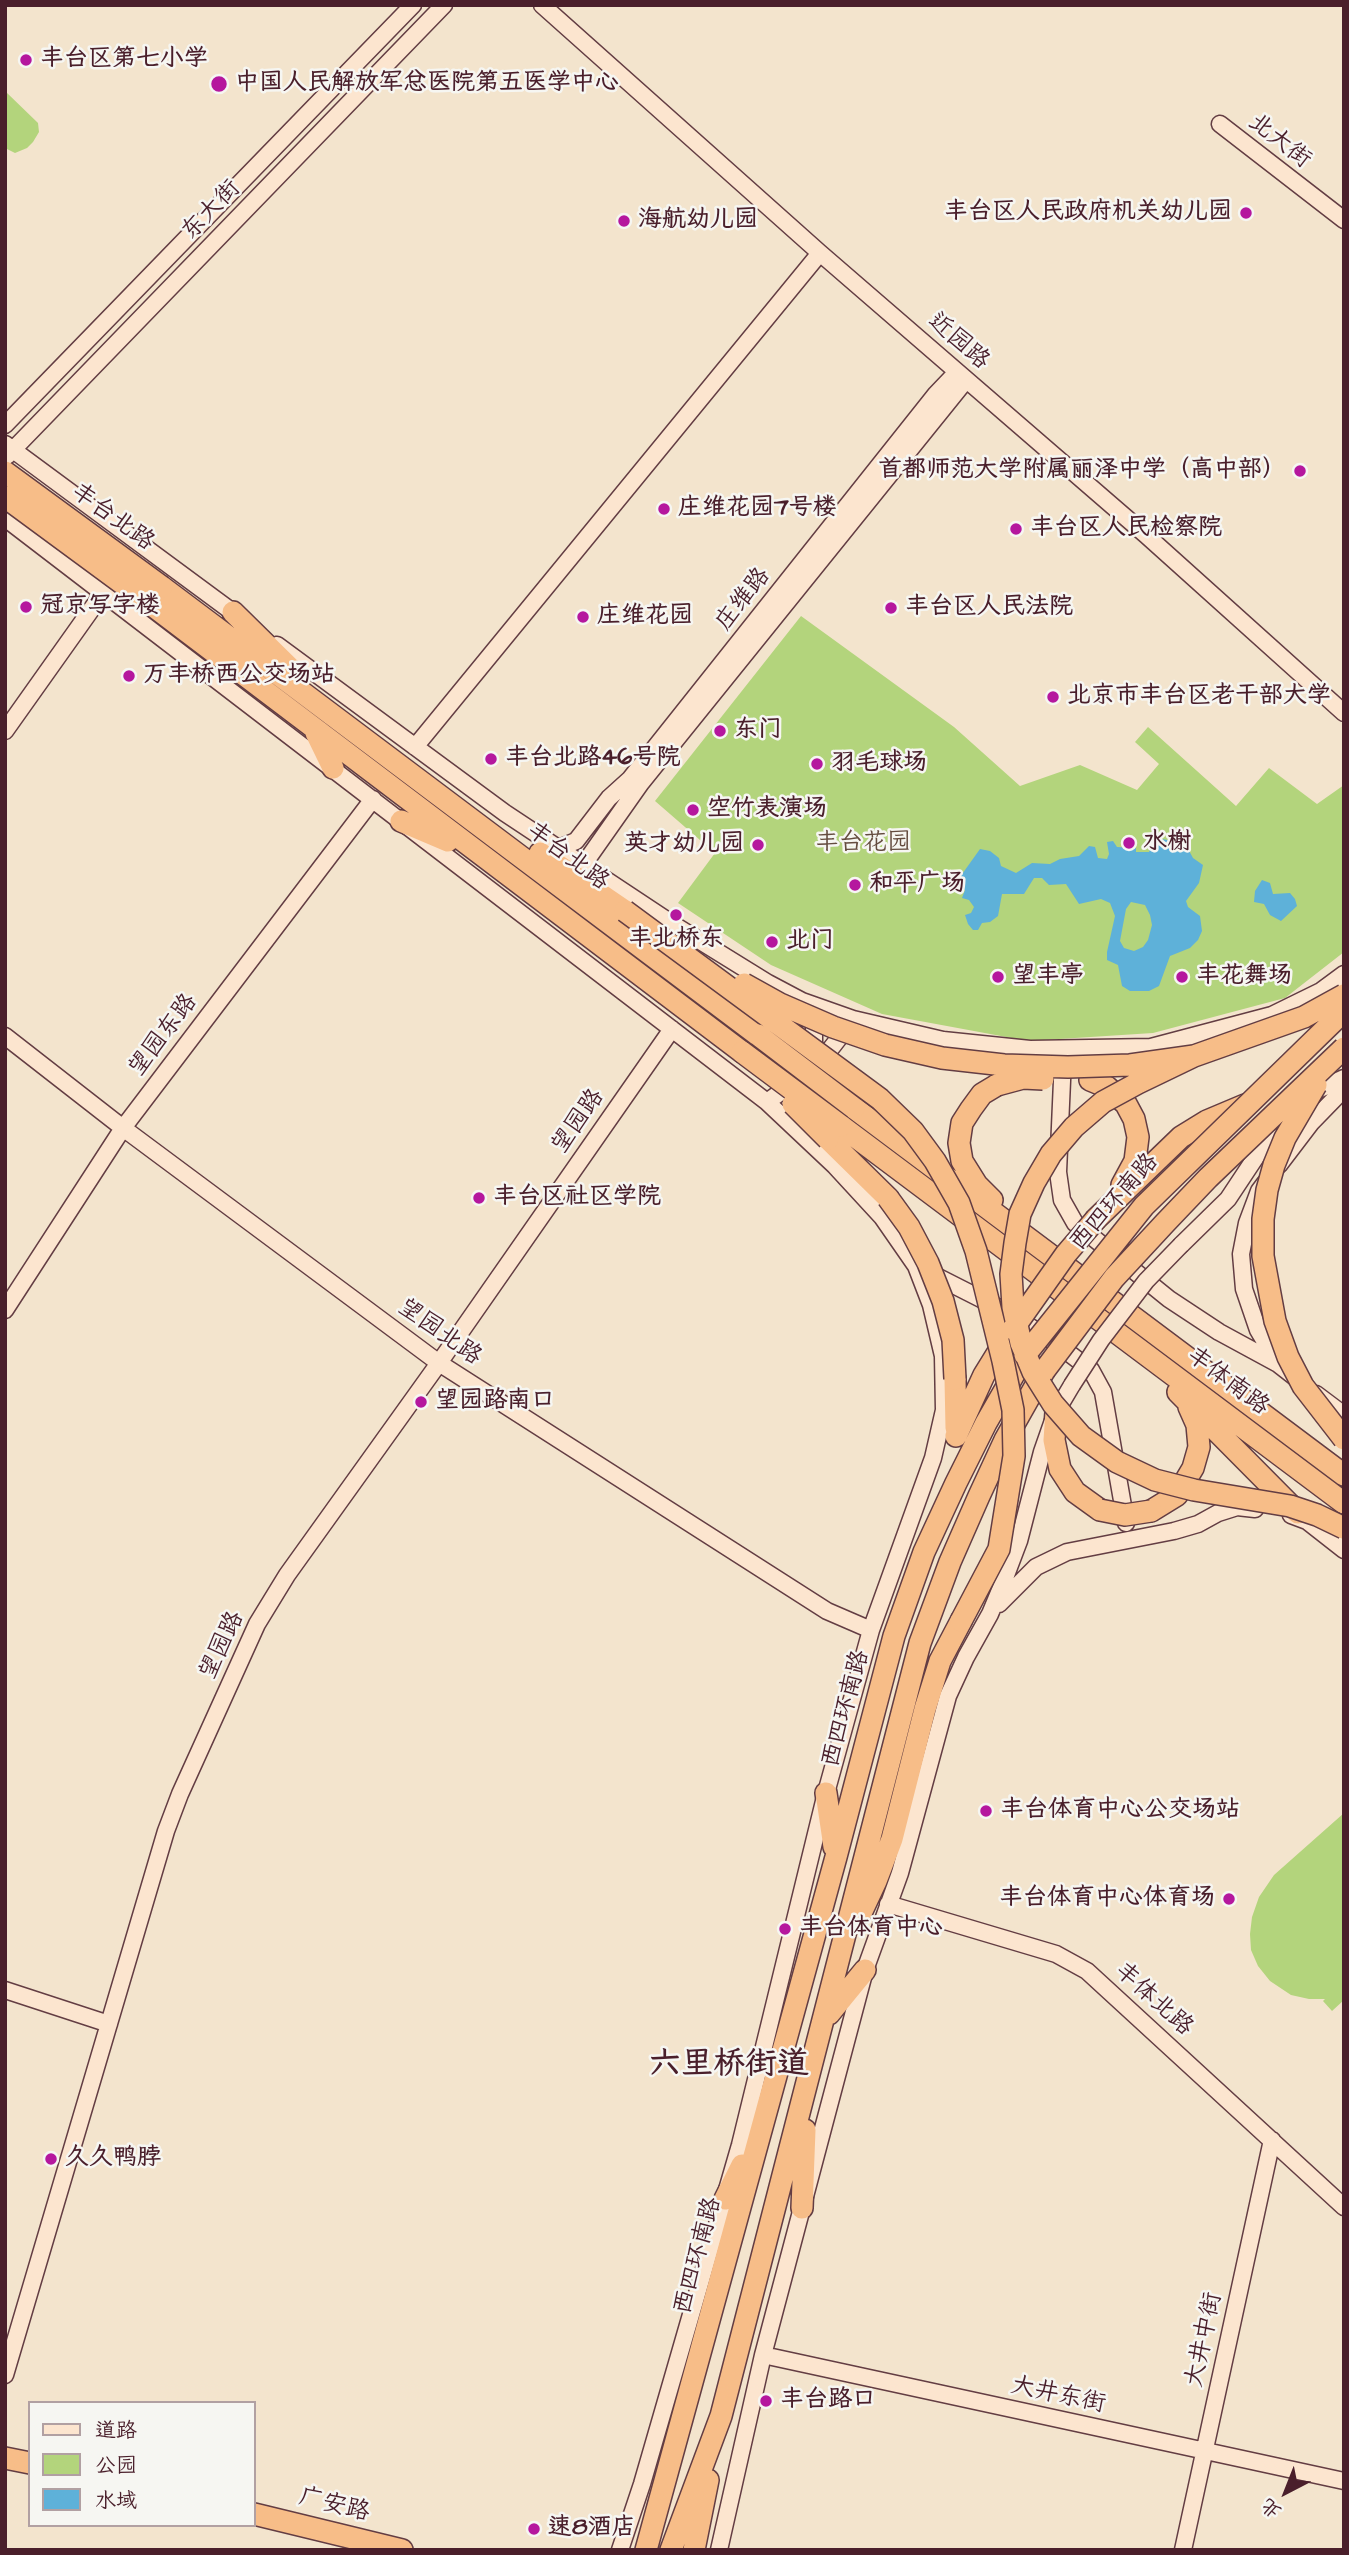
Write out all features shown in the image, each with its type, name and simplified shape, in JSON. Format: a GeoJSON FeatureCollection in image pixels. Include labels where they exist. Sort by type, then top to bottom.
{"type":"FeatureCollection","features":[{"type":"Feature","properties":{"kind":"highway","name":"丰台北路"},"geometry":{"type":"LineString","coordinates":[[5,472],[156,595],[315,731],[742,1052],[834,1133]]}},
{"type":"Feature","properties":{"kind":"highway","name":"丰台北路"},"geometry":{"type":"LineString","coordinates":[[5,497],[156,595],[358,733],[1032,1243],[1086,1296]]}},
{"type":"Feature","properties":{"kind":"highway"},"geometry":{"type":"LineString","coordinates":[[233,612],[358,733]]}},
{"type":"Feature","properties":{"kind":"highway"},"geometry":{"type":"LineString","coordinates":[[315,731],[332,768]]}},
{"type":"Feature","properties":{"kind":"highway"},"geometry":{"type":"LineString","coordinates":[[470,816],[536,850],[625,911],[880,1099],[913,1131],[935,1161],[960,1203],[976,1251],[1013,1410],[1014,1456],[999,1549],[940,1661],[888,1849],[876,1881],[842,1949]]}},
{"type":"Feature","properties":{"kind":"highway"},"geometry":{"type":"LineString","coordinates":[[401,821],[477,853]]}},
{"type":"Feature","properties":{"kind":"highway"},"geometry":{"type":"LineString","coordinates":[[625,911],[720,971],[780,1004],[833,1027],[885,1045],[942,1058],[1004,1065],[1130,1065],[1194,1056]]}},
{"type":"Feature","properties":{"kind":"highway"},"geometry":{"type":"LineString","coordinates":[[1344,995],[1304,1017],[1194,1056],[1103,1102],[1074,1127],[1051,1154],[1034,1183],[1020,1214],[1012,1274],[1013,1307],[1021,1343],[1033,1372],[1053,1404],[1081,1436],[1117,1462],[1155,1480],[1194,1490],[1290,1506],[1344,1528]]}},
{"type":"Feature","properties":{"kind":"highway","name":"西四环南路"},"geometry":{"type":"LineString","coordinates":[[646,2549],[894,1636],[924,1552],[986,1423],[1026,1355],[1144,1206],[1344,1010]]}},
{"type":"Feature","properties":{"kind":"highway"},"geometry":{"type":"LineString","coordinates":[[1340,1053],[1290,1129],[1274,1165],[1263,1219],[1263,1256],[1275,1321],[1288,1357],[1303,1385],[1344,1439]]}},
{"type":"Feature","properties":{"kind":"highway","name":"西四环南路"},"geometry":{"type":"LineString","coordinates":[[671,2550],[721,2416],[920,1643],[950,1562],[979,1496],[1005,1440],[1044,1371],[1122,1269],[1208,1178],[1340,1053]]}},
{"type":"Feature","properties":{"kind":"highway"},"geometry":{"type":"LineString","coordinates":[[1032,1243],[977,1185],[962,1161],[959,1143],[962,1123],[982,1094],[997,1085],[1023,1078],[1090,1080],[1107,1087],[1126,1104],[1134,1119],[1138,1138],[1135,1161],[1114,1199]]}},
{"type":"Feature","properties":{"kind":"highway"},"geometry":{"type":"LineString","coordinates":[[956,1436],[984,1375],[1005,1341],[1042,1287],[1096,1219],[1181,1137],[1206,1121],[1245,1105]]}},
{"type":"Feature","properties":{"kind":"highway"},"geometry":{"type":"LineString","coordinates":[[834,1133],[909,1227],[928,1263],[943,1301],[953,1340],[956,1483]]}},
{"type":"Feature","properties":{"kind":"highway"},"geometry":{"type":"LineString","coordinates":[[834,1133],[1086,1296]]}},
{"type":"Feature","properties":{"kind":"highway","name":"丰体南路"},"geometry":{"type":"LineString","coordinates":[[1086,1296],[1130,1342],[1341,1501]]}},
{"type":"Feature","properties":{"kind":"highway","name":"丰体南路"},"geometry":{"type":"LineString","coordinates":[[1086,1296],[1344,1475]]}},
{"type":"Feature","properties":{"kind":"highway"},"geometry":{"type":"LineString","coordinates":[[1130,1342],[1307,1521]]}},
{"type":"Feature","properties":{"kind":"highway"},"geometry":{"type":"LineString","coordinates":[[1056,1412],[1054,1440],[1059,1469],[1075,1492],[1100,1510],[1125,1515],[1151,1511],[1177,1494],[1193,1468],[1199,1447],[1197,1425],[1185,1399]]}},
{"type":"Feature","properties":{"kind":"highway"},"geometry":{"type":"LineString","coordinates":[[827,1793],[836,1857]]}},
{"type":"Feature","properties":{"kind":"highway"},"geometry":{"type":"LineString","coordinates":[[824,2021],[865,1970]]}},
{"type":"Feature","properties":{"kind":"highway"},"geometry":{"type":"LineString","coordinates":[[802,2208],[807,2087]]}},
{"type":"Feature","properties":{"kind":"highway"},"geometry":{"type":"LineString","coordinates":[[725,2199],[763,2122]]}},
{"type":"Feature","properties":{"kind":"highway"},"geometry":{"type":"LineString","coordinates":[[694,2550],[721,2416]]}},
{"type":"Feature","properties":{"kind":"highway"},"geometry":{"type":"LineString","coordinates":[[5,2458],[28,2463]]}},
{"type":"Feature","properties":{"kind":"highway","name":"广安路"},"geometry":{"type":"LineString","coordinates":[[256,2514],[402,2550]]}},
{"type":"Feature","properties":{"kind":"street","name":"东大街"},"geometry":{"type":"LineString","coordinates":[[5,425],[413,5]]}},
{"type":"Feature","properties":{"kind":"street","name":"东大街"},"geometry":{"type":"LineString","coordinates":[[8,450],[444,5]]}},
{"type":"Feature","properties":{"kind":"street","name":"近园路"},"geometry":{"type":"LineString","coordinates":[[542,5],[820,253],[1146,535],[1344,713]]}},
{"type":"Feature","properties":{"kind":"street","name":"北大街"},"geometry":{"type":"LineString","coordinates":[[1220,124],[1344,220]]}},
{"type":"Feature","properties":{"kind":"street"},"geometry":{"type":"LineString","coordinates":[[415,747],[820,253]]}},
{"type":"Feature","properties":{"kind":"street","name":"庄维路"},"geometry":{"type":"LineString","coordinates":[[559,848],[576,841],[610,798],[630,779],[936,394],[962,376]]}},
{"type":"Feature","properties":{"kind":"street","name":"庄维路"},"geometry":{"type":"LineString","coordinates":[[584,864],[641,783],[962,376]]}},
{"type":"Feature","properties":{"kind":"street","name":"丰台北路"},"geometry":{"type":"LineString","coordinates":[[8,450],[108,520],[505,813],[725,958],[803,1001],[853,1019],[943,1040],[1030,1049],[1063,1048]]}},
{"type":"Feature","properties":{"kind":"street"},"geometry":{"type":"LineString","coordinates":[[50,552],[52,525],[58,519],[69,513],[83,513],[108,520]]}},
{"type":"Feature","properties":{"kind":"street"},"geometry":{"type":"LineString","coordinates":[[5,518],[767,1102],[835,1166],[882,1217],[916,1266],[1013,1316],[1053,1341],[1091,1370],[1103,1392],[1129,1539]]}},
{"type":"Feature","properties":{"kind":"street"},"geometry":{"type":"LineString","coordinates":[[5,731],[103,593]]}},
{"type":"Feature","properties":{"kind":"street","name":"望园东路"},"geometry":{"type":"LineString","coordinates":[[5,1310],[123,1128],[373,799]]}},
{"type":"Feature","properties":{"kind":"street"},"geometry":{"type":"LineString","coordinates":[[1278,1364],[1219,1332],[1169,1299],[1075,1223],[1062,1200],[1058,1172],[1063,1048],[1151,1047],[1272,1015],[1303,1001],[1344,974]]}},
{"type":"Feature","properties":{"kind":"street"},"geometry":{"type":"LineString","coordinates":[[1308,1045],[1344,989]]}},
{"type":"Feature","properties":{"kind":"street"},"geometry":{"type":"LineString","coordinates":[[767,1102],[778,1094],[814,1045],[814,1024],[803,1001]]}},
{"type":"Feature","properties":{"kind":"street","name":"西四环南路"},"geometry":{"type":"LineString","coordinates":[[1245,1105],[1344,1010]]}},
{"type":"Feature","properties":{"kind":"street"},"geometry":{"type":"LineString","coordinates":[[782,1115],[786,1106],[853,1019]]}},
{"type":"Feature","properties":{"kind":"street","name":"望园路"},"geometry":{"type":"LineString","coordinates":[[5,2375],[173,1812],[257,1624],[287,1575],[672,1029]]}},
{"type":"Feature","properties":{"kind":"street","name":"望园北路"},"geometry":{"type":"LineString","coordinates":[[5,1036],[123,1128],[439,1363],[827,1611],[871,1630]]}},
{"type":"Feature","properties":{"kind":"street"},"geometry":{"type":"LineString","coordinates":[[719,2550],[763,2356],[865,1970],[900,1873],[948,1696],[990,1614],[1019,1541],[1032,1485],[1056,1412],[1101,1340],[1146,1281],[1228,1199],[1292,1102],[1340,1053]]}},
{"type":"Feature","properties":{"kind":"street"},"geometry":{"type":"LineString","coordinates":[[1292,1102],[1344,1078]]}},
{"type":"Feature","properties":{"kind":"street"},"geometry":{"type":"LineString","coordinates":[[1278,1364],[1258,1330],[1244,1289],[1241,1254],[1247,1223],[1259,1191],[1311,1123],[1344,1089]]}},
{"type":"Feature","properties":{"kind":"street","name":"西四环南路"},"geometry":{"type":"LineString","coordinates":[[620,2550],[642,2484],[740,2145],[827,1793],[871,1630],[933,1458],[944,1410],[943,1356],[931,1306],[916,1266]]}},
{"type":"Feature","properties":{"kind":"street","name":"丰体南路"},"geometry":{"type":"LineString","coordinates":[[1278,1364],[1344,1415]]}},
{"type":"Feature","properties":{"kind":"street"},"geometry":{"type":"LineString","coordinates":[[990,1614],[1036,1567],[1051,1558],[1067,1552],[1174,1531],[1237,1507],[1285,1513],[1307,1521],[1344,1550]]}},
{"type":"Feature","properties":{"kind":"street","name":"丰体北路"},"geometry":{"type":"LineString","coordinates":[[888,1904],[1056,1954],[1072,1962],[1101,1983],[1344,2207]]}},
{"type":"Feature","properties":{"kind":"street"},"geometry":{"type":"LineString","coordinates":[[5,1990],[109,2024]]}},
{"type":"Feature","properties":{"kind":"street","name":"大井中街"},"geometry":{"type":"LineString","coordinates":[[1183,2550],[1272,2140]]}},
{"type":"Feature","properties":{"kind":"street","name":"大井东街"},"geometry":{"type":"LineString","coordinates":[[763,2356],[1344,2481]]}},
{"type":"Feature","properties":{"kind":"green space"},"geometry":{"type":"Polygon","coordinates":[[[5,91],[38,123],[39,132],[33,142],[15,153],[5,148],[5,91]]]}},
{"type":"Feature","properties":{"kind":"green space","name":"丰台花园"},"geometry":{"type":"Polygon","coordinates":[[[801,616],[954,727],[1020,786],[1080,765],[1137,790],[1159,764],[1135,742],[1148,727],[1236,806],[1269,768],[1317,804],[1344,785],[1344,952],[1285,998],[1153,1033],[1028,1041],[882,1014],[771,965],[678,903],[715,853],[655,801],[801,616]]]}},
{"type":"Feature","properties":{"kind":"green space"},"geometry":{"type":"Polygon","coordinates":[[[1344,1813],[1344,2000],[1332,2011],[1323,2001],[1325,1999],[1291,1995],[1270,1981],[1258,1966],[1251,1950],[1250,1934],[1259,1897],[1274,1875],[1344,1813]]]}},
{"type":"Feature","properties":{"kind":"water"},"geometry":{"type":"Polygon","coordinates":[[[1161,839],[1181,842],[1193,858],[1203,865],[1199,883],[1186,901],[1188,907],[1200,916],[1202,931],[1190,948],[1170,956],[1159,986],[1149,991],[1130,991],[1122,986],[1118,965],[1107,960],[1115,916],[1110,903],[1101,899],[1079,904],[1066,884],[1049,885],[1042,878],[1034,878],[1024,894],[1002,894],[998,916],[990,922],[982,923],[978,930],[973,930],[968,924],[965,915],[971,913],[974,907],[969,900],[962,898],[965,890],[959,887],[960,877],[980,849],[990,851],[999,858],[1001,866],[1016,873],[1032,863],[1050,864],[1060,859],[1079,856],[1089,846],[1095,847],[1098,858],[1107,859],[1107,842],[1113,841],[1117,847],[1136,848],[1136,852],[1149,852],[1152,845],[1161,839]],[[1131,902],[1126,909],[1120,941],[1124,948],[1134,951],[1143,947],[1148,940],[1152,925],[1145,905],[1131,902]]]}},
{"type":"Feature","properties":{"kind":"water"},"geometry":{"type":"Polygon","coordinates":[[[1262,880],[1270,883],[1273,894],[1290,893],[1295,899],[1297,906],[1281,921],[1270,915],[1264,904],[1254,902],[1255,891],[1262,880]]]}},
{"type":"Feature","properties":{"kind":"place","name":"丰台区第七小学"},"geometry":{"type":"Point","coordinates":[26,60]}},
{"type":"Feature","properties":{"kind":"place","name":"中国人民解放军总医院第五医学中心"},"geometry":{"type":"Point","coordinates":[219,84]}},
{"type":"Feature","properties":{"kind":"place","name":"丰台区人民政府机关幼儿园"},"geometry":{"type":"Point","coordinates":[1246,213]}},
{"type":"Feature","properties":{"kind":"place","name":"海航幼儿园"},"geometry":{"type":"Point","coordinates":[624,221]}},
{"type":"Feature","properties":{"kind":"place","name":"首都师范大学附属丽泽中学（高中部）"},"geometry":{"type":"Point","coordinates":[1300,471]}},
{"type":"Feature","properties":{"kind":"place","name":"庄维花园7号楼"},"geometry":{"type":"Point","coordinates":[664,509]}},
{"type":"Feature","properties":{"kind":"place","name":"丰台区人民检察院"},"geometry":{"type":"Point","coordinates":[1016,529]}},
{"type":"Feature","properties":{"kind":"place","name":"冠京写字楼"},"geometry":{"type":"Point","coordinates":[26,607]}},
{"type":"Feature","properties":{"kind":"place","name":"丰台区人民法院"},"geometry":{"type":"Point","coordinates":[891,608]}},
{"type":"Feature","properties":{"kind":"place","name":"庄维花园"},"geometry":{"type":"Point","coordinates":[583,617]}},
{"type":"Feature","properties":{"kind":"place","name":"万丰桥西公交场站"},"geometry":{"type":"Point","coordinates":[129,676]}},
{"type":"Feature","properties":{"kind":"place","name":"北京市丰台区老干部大学"},"geometry":{"type":"Point","coordinates":[1053,697]}},
{"type":"Feature","properties":{"kind":"place","name":"东门"},"geometry":{"type":"Point","coordinates":[720,731]}},
{"type":"Feature","properties":{"kind":"place","name":"丰台北路46号院"},"geometry":{"type":"Point","coordinates":[491,759]}},
{"type":"Feature","properties":{"kind":"place","name":"羽毛球场"},"geometry":{"type":"Point","coordinates":[817,764]}},
{"type":"Feature","properties":{"kind":"place","name":"空竹表演场"},"geometry":{"type":"Point","coordinates":[693,810]}},
{"type":"Feature","properties":{"kind":"place","name":"水榭"},"geometry":{"type":"Point","coordinates":[1129,843]}},
{"type":"Feature","properties":{"kind":"place","name":"英才幼儿园"},"geometry":{"type":"Point","coordinates":[758,845]}},
{"type":"Feature","properties":{"kind":"place","name":"和平广场"},"geometry":{"type":"Point","coordinates":[855,885]}},
{"type":"Feature","properties":{"kind":"place","name":"丰北桥东"},"geometry":{"type":"Point","coordinates":[676,915]}},
{"type":"Feature","properties":{"kind":"place","name":"北门"},"geometry":{"type":"Point","coordinates":[772,942]}},
{"type":"Feature","properties":{"kind":"place","name":"望丰亭"},"geometry":{"type":"Point","coordinates":[998,977]}},
{"type":"Feature","properties":{"kind":"place","name":"丰花舞场"},"geometry":{"type":"Point","coordinates":[1182,977]}},
{"type":"Feature","properties":{"kind":"place","name":"丰台区社区学院"},"geometry":{"type":"Point","coordinates":[479,1198]}},
{"type":"Feature","properties":{"kind":"place","name":"望园路南口"},"geometry":{"type":"Point","coordinates":[421,1402]}},
{"type":"Feature","properties":{"kind":"place","name":"丰台体育中心公交场站"},"geometry":{"type":"Point","coordinates":[986,1811]}},
{"type":"Feature","properties":{"kind":"place","name":"丰台体育中心体育场"},"geometry":{"type":"Point","coordinates":[1229,1899]}},
{"type":"Feature","properties":{"kind":"place","name":"丰台体育中心"},"geometry":{"type":"Point","coordinates":[785,1929]}},
{"type":"Feature","properties":{"kind":"place","name":"久久鸭脖"},"geometry":{"type":"Point","coordinates":[51,2159]}},
{"type":"Feature","properties":{"kind":"place","name":"丰台路口"},"geometry":{"type":"Point","coordinates":[766,2401]}},
{"type":"Feature","properties":{"kind":"place","name":"速8酒店"},"geometry":{"type":"Point","coordinates":[534,2529]}},
{"type":"Feature","properties":{"kind":"district","name":"六里桥街道"},"geometry":{"type":"Point","coordinates":[729,2066]}}]}
